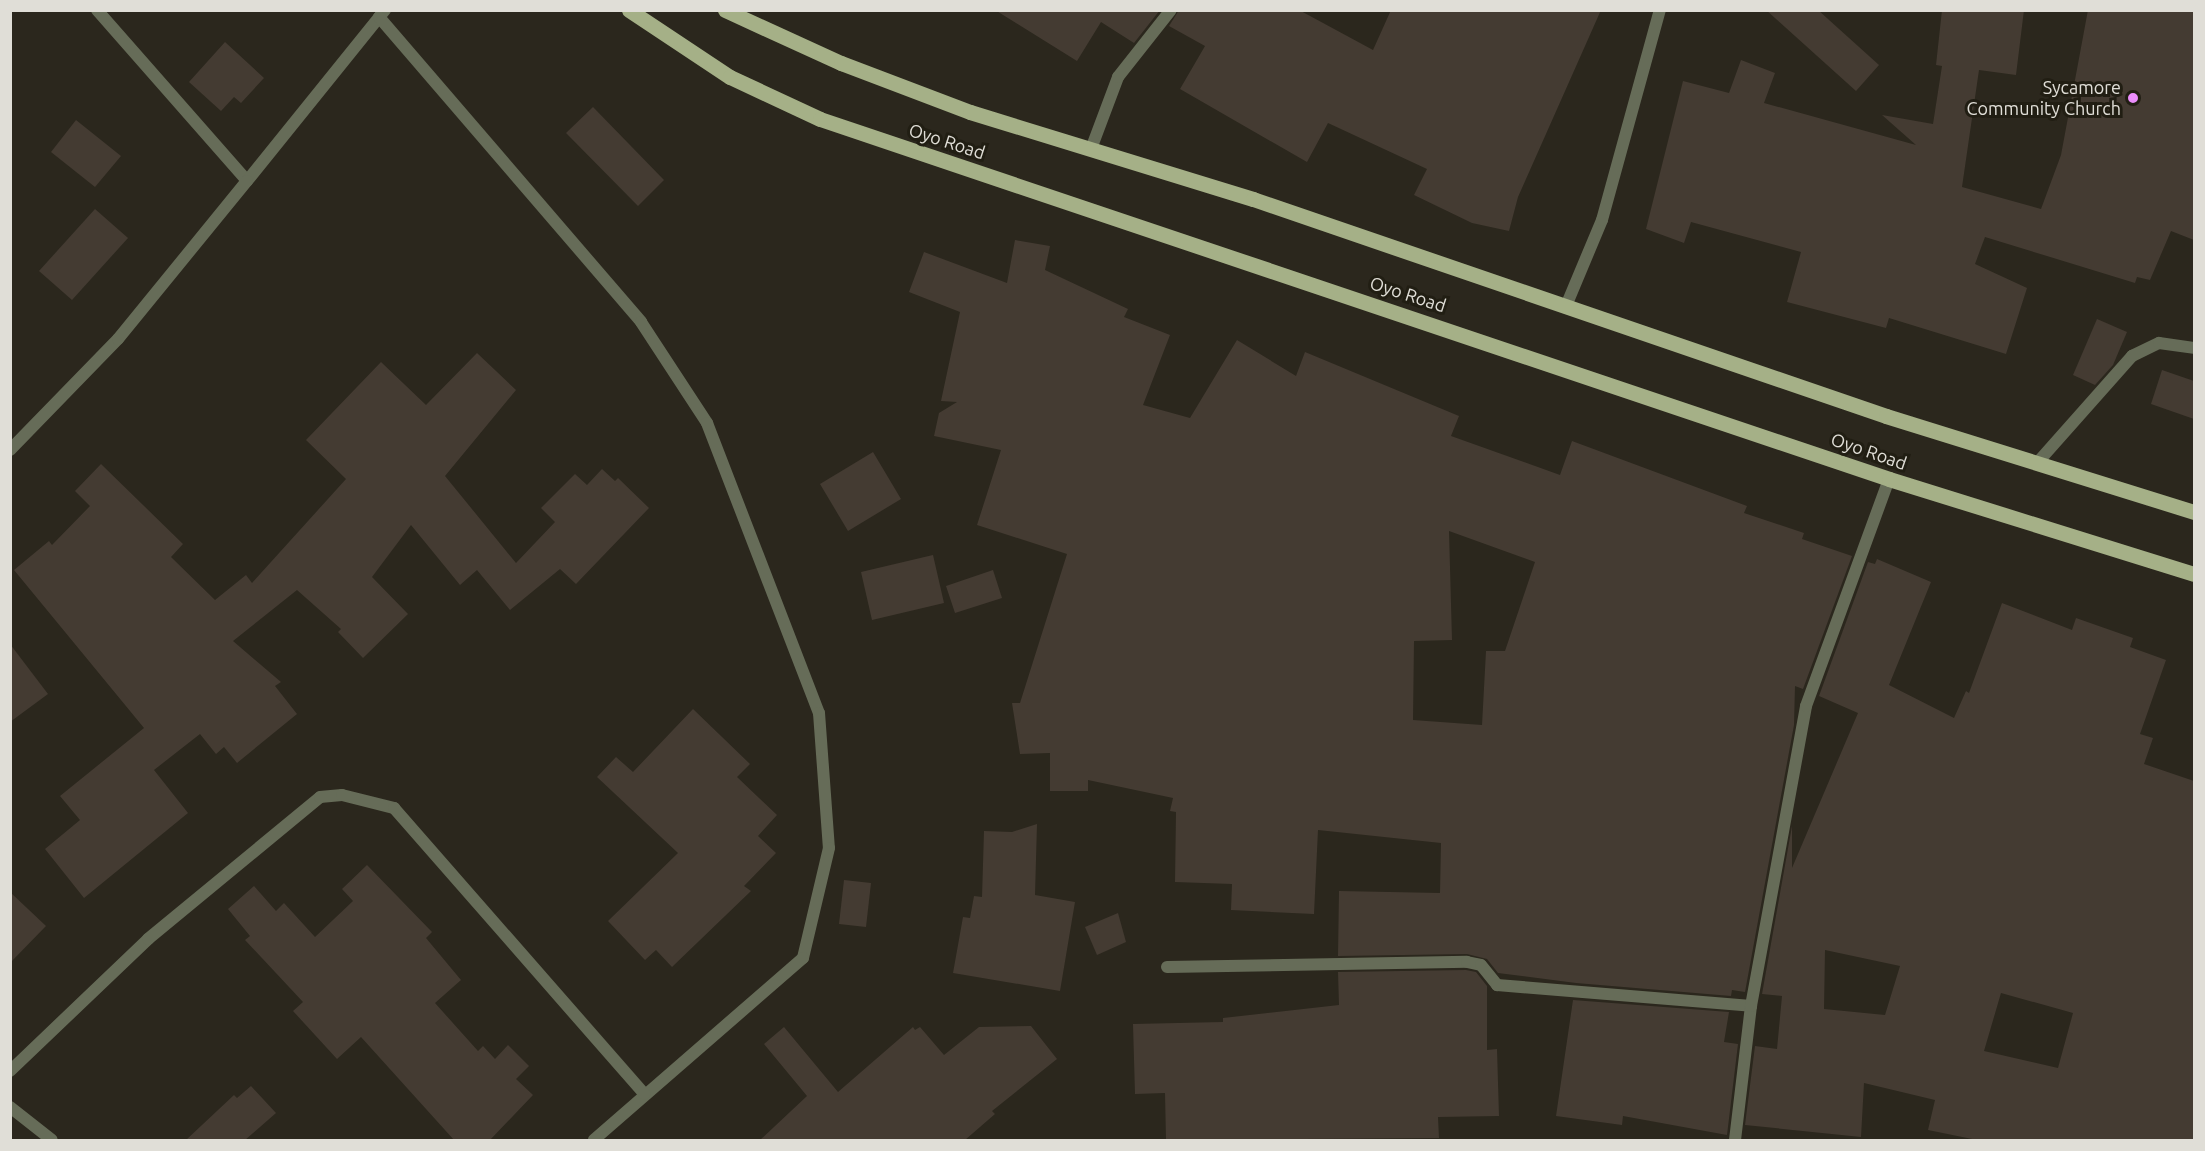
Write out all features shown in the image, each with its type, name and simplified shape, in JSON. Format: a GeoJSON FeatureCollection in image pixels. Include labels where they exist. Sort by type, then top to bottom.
{"type":"FeatureCollection","features":[{"type":"Feature","properties":{"kind":"main road","name":"Oyo Road"},"geometry":{"type":"LineString","coordinates":[[629,10],[730,77],[820,119],[1889,479],[2194,574]]}},
{"type":"Feature","properties":{"kind":"main road","name":"Oyo Road"},"geometry":{"type":"LineString","coordinates":[[725,10],[841,63],[970,112],[1253,199],[1886,416],[2194,512]]}},
{"type":"Feature","properties":{"kind":"street"},"geometry":{"type":"LineString","coordinates":[[97,10],[247,181]]}},
{"type":"Feature","properties":{"kind":"street"},"geometry":{"type":"LineString","coordinates":[[1091,149],[1118,76],[1171,10]]}},
{"type":"Feature","properties":{"kind":"street"},"geometry":{"type":"LineString","coordinates":[[1566,306],[1602,220],[1660,10]]}},
{"type":"Feature","properties":{"kind":"street"},"geometry":{"type":"LineString","coordinates":[[10,450],[118,339],[382,14],[641,322],[707,423],[819,713],[829,848],[803,958],[644,1094],[594,1140]]}},
{"type":"Feature","properties":{"kind":"street"},"geometry":{"type":"LineString","coordinates":[[2038,462],[2132,356],[2159,343],[2194,348]]}},
{"type":"Feature","properties":{"kind":"street"},"geometry":{"type":"LineString","coordinates":[[1735,1140],[1751,1006],[1806,706],[1889,479]]}},
{"type":"Feature","properties":{"kind":"street"},"geometry":{"type":"LineString","coordinates":[[10,1071],[148,939],[320,797],[342,795],[394,808],[644,1094]]}},
{"type":"Feature","properties":{"kind":"street"},"geometry":{"type":"LineString","coordinates":[[1167,967],[1467,962],[1481,965],[1497,985],[1751,1006]]}},
{"type":"Feature","properties":{"kind":"street"},"geometry":{"type":"LineString","coordinates":[[10,1107],[52,1140]]}},
{"type":"Feature","properties":{"kind":"building"},"geometry":{"type":"Polygon","coordinates":[[[995,10],[1160,10],[1134,43],[1101,22],[1077,61],[995,10]]]}},
{"type":"Feature","properties":{"kind":"building"},"geometry":{"type":"Polygon","coordinates":[[[1179,10],[1299,10],[1373,50],[1391,10],[1601,10],[1518,197],[1509,231],[1472,223],[1414,195],[1427,169],[1328,123],[1307,162],[1180,89],[1205,46],[1169,26],[1179,10]]]}},
{"type":"Feature","properties":{"kind":"building"},"geometry":{"type":"Polygon","coordinates":[[[1766,10],[1818,10],[1879,65],[1856,91],[1766,10]]]}},
{"type":"Feature","properties":{"kind":"building"},"geometry":{"type":"Polygon","coordinates":[[[1942,10],[2024,10],[2016,75],[1979,70],[1962,187],[2041,209],[2061,155],[2088,10],[2194,10],[2194,240],[2171,231],[2150,280],[2137,277],[2135,283],[1985,237],[1975,264],[2027,288],[2006,354],[1889,318],[1886,328],[1787,302],[1801,252],[1691,222],[1684,243],[1646,229],[1683,81],[1729,93],[1741,60],[1775,73],[1764,103],[1916,145],[1882,115],[1933,124],[1942,66],[1936,65],[1942,10]]]}},
{"type":"Feature","properties":{"kind":"building"},"geometry":{"type":"Polygon","coordinates":[[[225,42],[264,78],[241,103],[234,97],[221,111],[189,82],[225,42]]]}},
{"type":"Feature","properties":{"kind":"building"},"geometry":{"type":"Polygon","coordinates":[[[593,107],[664,180],[638,206],[566,133],[593,107]]]}},
{"type":"Feature","properties":{"kind":"building"},"geometry":{"type":"Polygon","coordinates":[[[76,120],[121,156],[95,187],[51,152],[76,120]]]}},
{"type":"Feature","properties":{"kind":"building"},"geometry":{"type":"Polygon","coordinates":[[[95,209],[128,238],[72,300],[39,271],[95,209]]]}},
{"type":"Feature","properties":{"kind":"building"},"geometry":{"type":"Polygon","coordinates":[[[1015,240],[1050,246],[1045,270],[1128,309],[1124,317],[1170,335],[1143,405],[1190,418],[1237,340],[1296,376],[1305,352],[1459,416],[1451,436],[1560,475],[1572,441],[1747,506],[1744,513],[1804,533],[1802,539],[1852,556],[1803,689],[1795,686],[1794,725],[1745,992],[1732,990],[1731,996],[1576,983],[1498,973],[1487,959],[1467,954],[1338,956],[1339,891],[1440,893],[1441,843],[1318,830],[1314,914],[1231,910],[1232,884],[1175,882],[1176,812],[1170,811],[1173,798],[1088,780],[1088,791],[1050,791],[1050,753],[1020,754],[1012,703],[1020,703],[1067,554],[977,525],[1001,450],[934,436],[939,413],[957,402],[941,401],[960,312],[909,292],[924,252],[1007,283],[1015,240]],[[1449,531],[1452,640],[1414,641],[1413,720],[1482,725],[1486,651],[1505,651],[1535,562],[1449,531]]]}},
{"type":"Feature","properties":{"kind":"building"},"geometry":{"type":"Polygon","coordinates":[[[2097,319],[2127,332],[2113,365],[2095,385],[2073,375],[2097,319]]]}},
{"type":"Feature","properties":{"kind":"building"},"geometry":{"type":"Polygon","coordinates":[[[477,353],[516,390],[445,476],[516,563],[555,522],[541,508],[575,474],[587,485],[602,469],[615,481],[618,478],[649,508],[576,584],[560,569],[510,610],[477,570],[460,585],[411,525],[372,577],[408,614],[363,658],[338,632],[341,629],[297,590],[233,641],[281,682],[275,686],[297,714],[237,763],[224,747],[216,754],[200,734],[154,770],[188,813],[84,898],[45,849],[80,820],[60,796],[144,728],[14,570],[49,541],[52,545],[90,506],[75,491],[101,464],[183,544],[171,557],[215,600],[246,575],[252,583],[346,479],[306,440],[381,362],[426,405],[477,353]]]}},
{"type":"Feature","properties":{"kind":"building"},"geometry":{"type":"Polygon","coordinates":[[[2162,370],[2194,381],[2194,419],[2151,404],[2162,370]]]}},
{"type":"Feature","properties":{"kind":"building"},"geometry":{"type":"Polygon","coordinates":[[[873,452],[901,499],[848,531],[820,484],[873,452]]]}},
{"type":"Feature","properties":{"kind":"building"},"geometry":{"type":"Polygon","coordinates":[[[933,555],[944,603],[872,620],[861,572],[933,555]]]}},
{"type":"Feature","properties":{"kind":"building"},"geometry":{"type":"Polygon","coordinates":[[[1877,559],[1931,582],[1889,685],[1954,718],[1966,691],[1969,693],[2002,603],[2072,630],[2076,618],[2133,638],[2130,647],[2166,660],[2140,734],[2153,738],[2144,764],[2194,781],[2194,1140],[1977,1140],[1928,1130],[1935,1100],[1864,1083],[1861,1137],[1745,1125],[1755,1046],[1777,1049],[1782,996],[1762,994],[1792,826],[1792,868],[1858,713],[1819,696],[1868,562],[1875,564],[1877,559]],[[1825,950],[1824,1009],[1885,1015],[1900,966],[1825,950]],[[2001,993],[1984,1051],[2058,1068],[2073,1013],[2001,993]]]}},
{"type":"Feature","properties":{"kind":"building"},"geometry":{"type":"Polygon","coordinates":[[[993,570],[1002,598],[955,613],[946,586],[993,570]]]}},
{"type":"Feature","properties":{"kind":"building"},"geometry":{"type":"Polygon","coordinates":[[[10,644],[48,694],[10,722],[10,644]]]}},
{"type":"Feature","properties":{"kind":"building"},"geometry":{"type":"Polygon","coordinates":[[[693,709],[750,764],[737,777],[777,815],[758,836],[776,853],[744,886],[751,891],[672,967],[656,950],[645,960],[608,921],[678,853],[597,777],[616,757],[633,772],[693,709]]]}},
{"type":"Feature","properties":{"kind":"building"},"geometry":{"type":"Polygon","coordinates":[[[1037,824],[1035,895],[1075,902],[1060,991],[953,973],[963,917],[970,918],[974,896],[982,897],[984,831],[1012,832],[1037,824]]]}},
{"type":"Feature","properties":{"kind":"building"},"geometry":{"type":"Polygon","coordinates":[[[367,865],[432,932],[426,938],[461,980],[435,1003],[478,1051],[483,1046],[495,1059],[508,1045],[529,1066],[516,1079],[533,1095],[490,1140],[454,1140],[361,1037],[337,1059],[293,1011],[303,1002],[245,940],[250,936],[228,909],[254,886],[276,911],[284,903],[315,937],[353,901],[342,889],[367,865]]]}},
{"type":"Feature","properties":{"kind":"building"},"geometry":{"type":"Polygon","coordinates":[[[844,880],[871,883],[866,927],[839,924],[844,880]]]}},
{"type":"Feature","properties":{"kind":"building"},"geometry":{"type":"Polygon","coordinates":[[[10,892],[46,926],[10,963],[10,892]]]}},
{"type":"Feature","properties":{"kind":"building"},"geometry":{"type":"Polygon","coordinates":[[[1118,913],[1126,942],[1097,955],[1085,927],[1118,913]]]}},
{"type":"Feature","properties":{"kind":"building"},"geometry":{"type":"Polygon","coordinates":[[[1466,970],[1476,972],[1487,986],[1487,1050],[1497,1049],[1499,1116],[1438,1117],[1439,1138],[1166,1140],[1165,1093],[1135,1094],[1133,1024],[1223,1022],[1223,1018],[1339,1005],[1338,972],[1466,970]]]}},
{"type":"Feature","properties":{"kind":"building"},"geometry":{"type":"Polygon","coordinates":[[[1573,1000],[1729,1012],[1724,1042],[1738,1044],[1727,1135],[1623,1116],[1622,1125],[1556,1116],[1573,1000]]]}},
{"type":"Feature","properties":{"kind":"building"},"geometry":{"type":"Polygon","coordinates":[[[1031,1026],[1057,1059],[992,1111],[995,1114],[965,1140],[760,1140],[807,1096],[764,1044],[784,1027],[838,1092],[913,1027],[915,1030],[920,1027],[944,1055],[979,1027],[1031,1026]]]}},
{"type":"Feature","properties":{"kind":"building"},"geometry":{"type":"Polygon","coordinates":[[[251,1086],[276,1113],[245,1140],[186,1140],[234,1095],[237,1098],[251,1086]]]}},
{"type":"Feature","properties":{"kind":"place","name":"Sycamore Community Church"},"geometry":{"type":"Point","coordinates":[2133,98]}}]}
